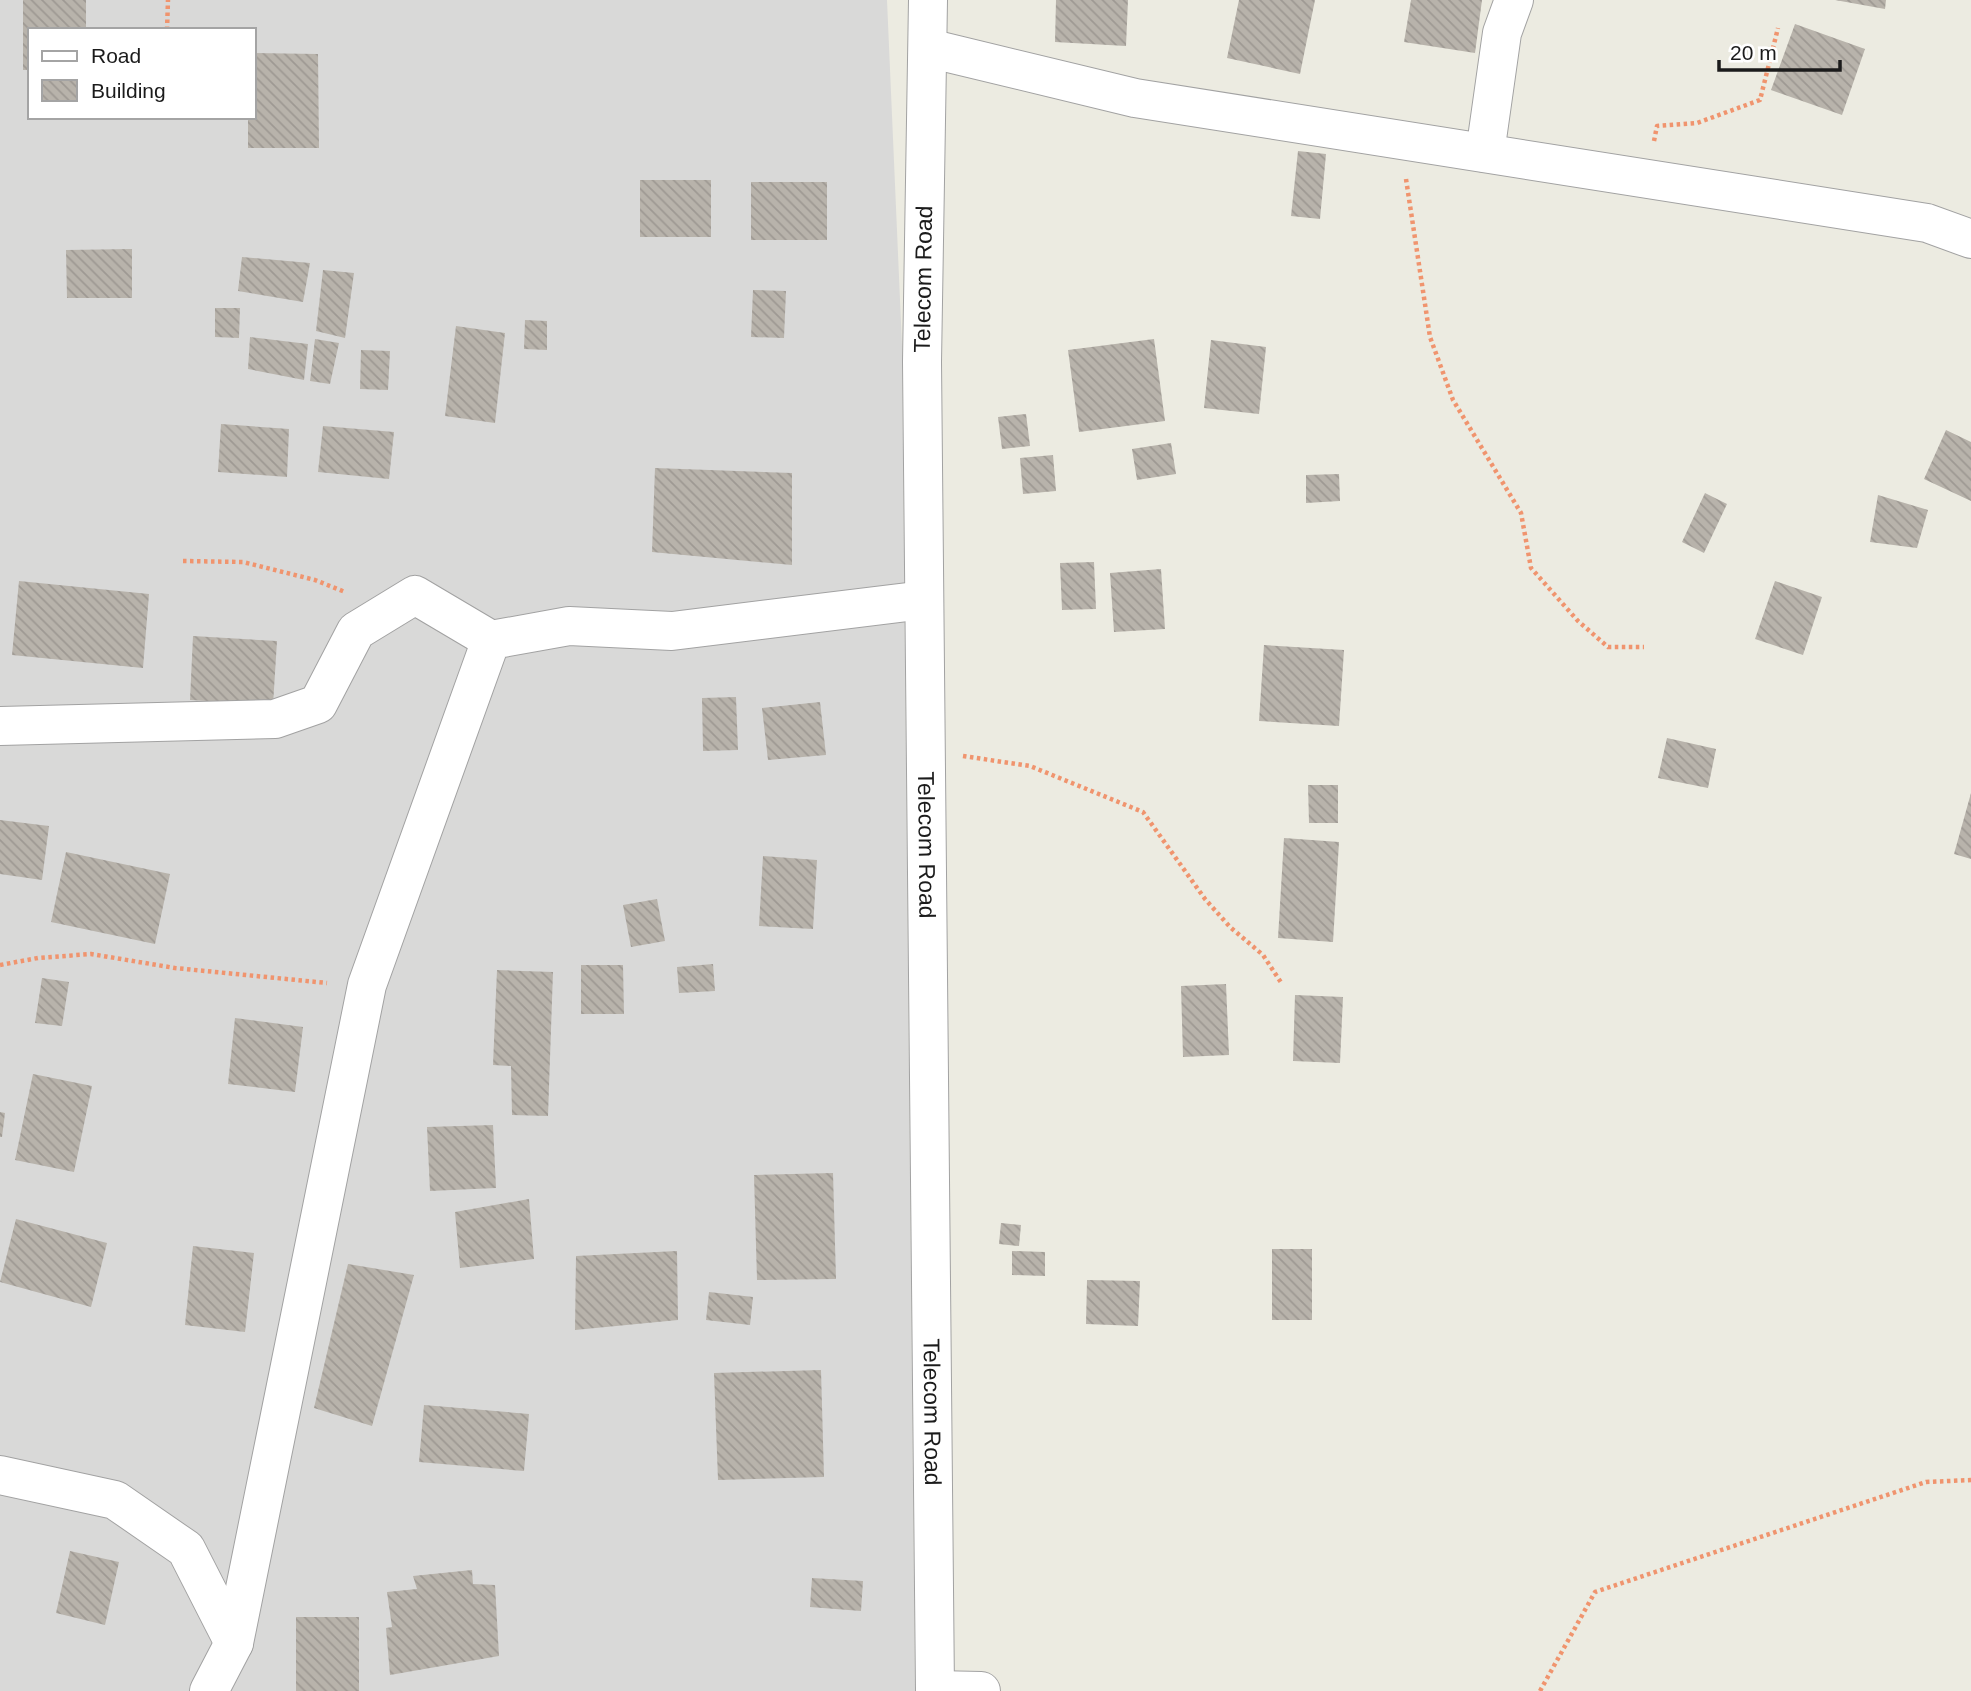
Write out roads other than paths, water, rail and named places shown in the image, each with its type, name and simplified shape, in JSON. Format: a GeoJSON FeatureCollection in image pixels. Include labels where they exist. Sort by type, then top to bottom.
{"type":"FeatureCollection","features":[{"type":"Feature","properties":{"kind":"street","name":"Telecom Road"},"geometry":{"type":"LineString","coordinates":[[928,0],[922,362],[935,1691]]}},
{"type":"Feature","properties":{"kind":"street"},"geometry":{"type":"LineString","coordinates":[[1485,153],[1502,33],[1514,0]]}},
{"type":"Feature","properties":{"kind":"street"},"geometry":{"type":"LineString","coordinates":[[928,48],[1135,97],[1927,223],[1971,239]]}},
{"type":"Feature","properties":{"kind":"street"},"geometry":{"type":"LineString","coordinates":[[0,726],[275,719],[318,704],[356,631],[415,595],[491,640],[569,626],[672,631],[925,600]]}},
{"type":"Feature","properties":{"kind":"street"},"geometry":{"type":"LineString","coordinates":[[209,1691],[233,1643],[367,985],[491,640]]}},
{"type":"Feature","properties":{"kind":"street"},"geometry":{"type":"LineString","coordinates":[[0,1475],[115,1500],[187,1549],[233,1643]]}},
{"type":"Feature","properties":{"kind":"street"},"geometry":{"type":"LineString","coordinates":[[935,1691],[981,1691]]}}]}
